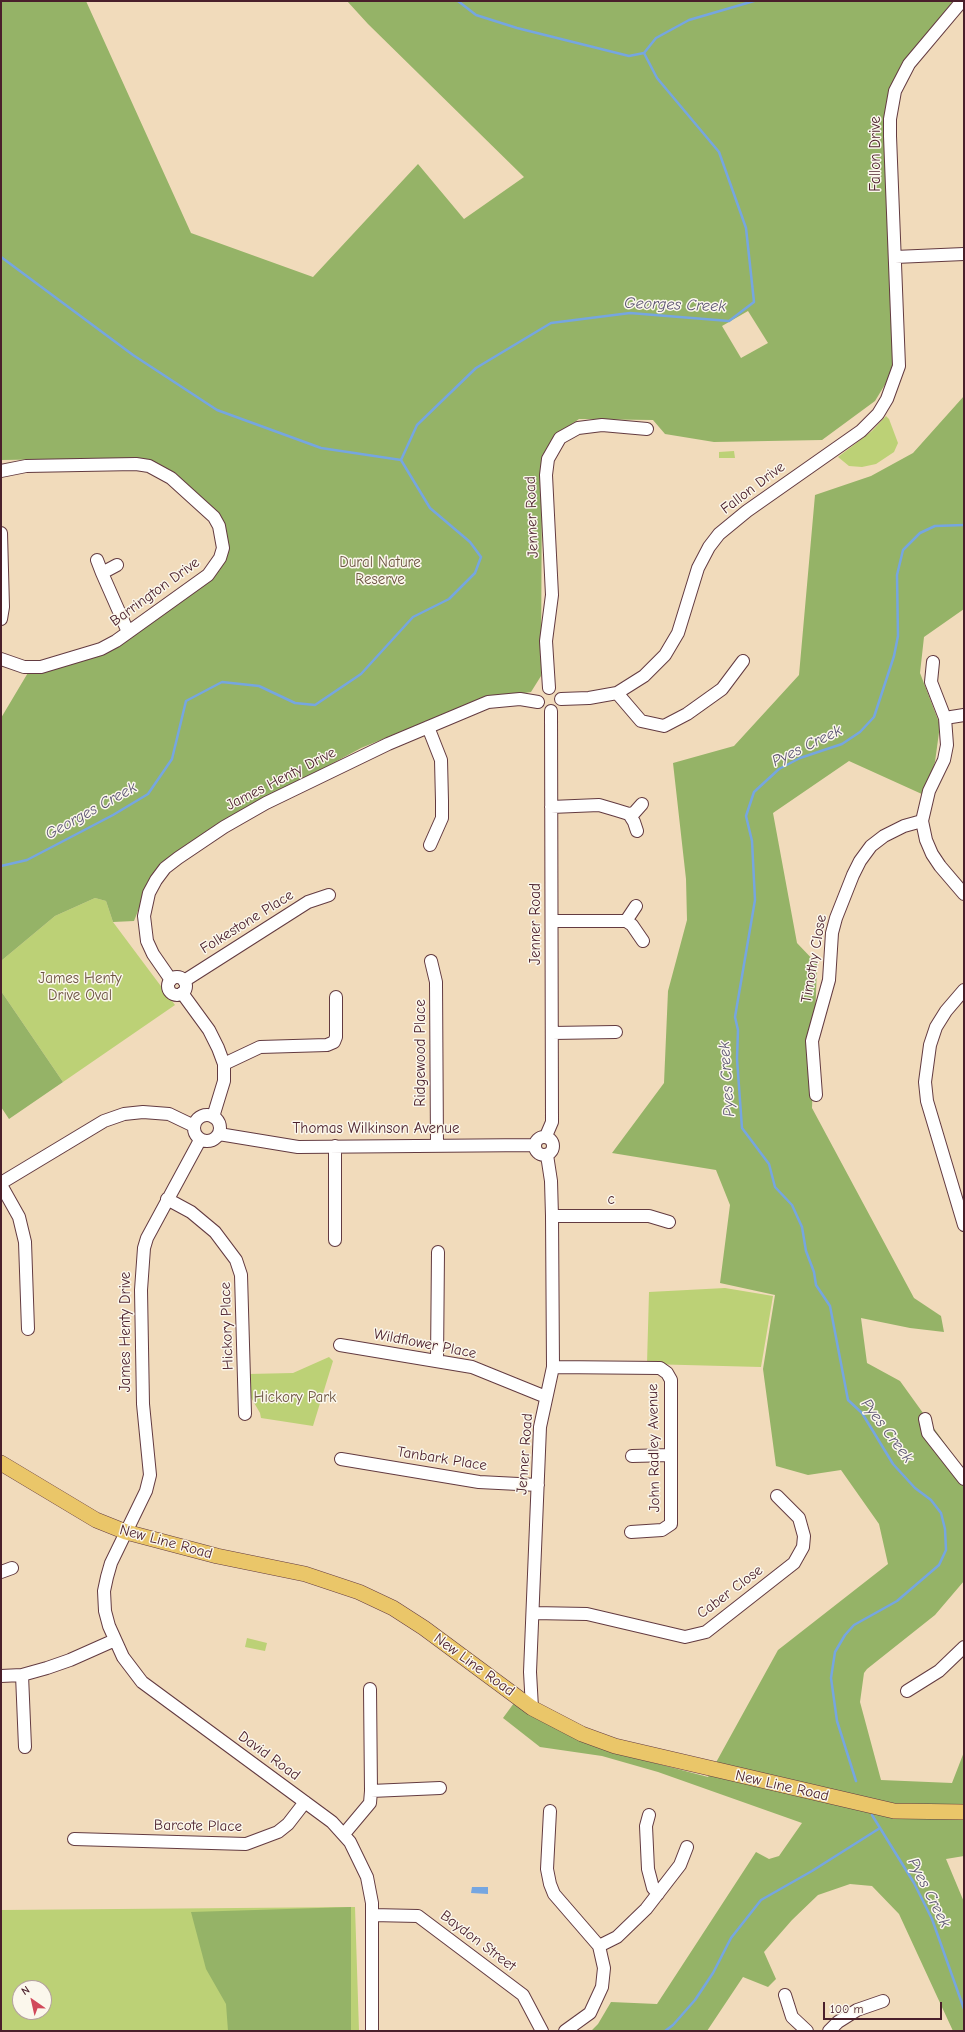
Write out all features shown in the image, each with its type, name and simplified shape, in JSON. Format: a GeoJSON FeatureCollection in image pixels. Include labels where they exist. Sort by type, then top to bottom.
{"type":"FeatureCollection","features":[{"type":"Feature","properties":{"kind":"main road","name":"New Line Road"},"geometry":{"type":"LineString","coordinates":[[1,1463],[96,1520],[126,1532],[217,1556],[305,1574],[360,1592],[393,1608],[424,1628],[532,1708],[582,1734],[615,1746],[894,1811],[964,1812]]}},
{"type":"Feature","properties":{"kind":"street","name":"Fallon Drive"},"geometry":{"type":"LineString","coordinates":[[561,699],[589,698],[616,693],[644,676],[665,655],[678,633],[698,568],[709,547],[719,534],[760,502],[861,431],[878,414],[887,398],[898,366],[890,136],[890,119],[895,91],[909,64],[962,1]]}},
{"type":"Feature","properties":{"kind":"street"},"geometry":{"type":"LineString","coordinates":[[895,257],[964,254]]}},
{"type":"Feature","properties":{"kind":"street","name":"Jenner Road"},"geometry":{"type":"LineString","coordinates":[[549,688],[546,641],[552,595],[546,476],[548,459],[560,438],[578,428],[602,425],[647,429]]}},
{"type":"Feature","properties":{"kind":"street","name":"Barrington Drive"},"geometry":{"type":"LineString","coordinates":[[1,471],[26,466],[136,464],[149,466],[171,478],[214,517],[219,526],[223,548],[220,558],[208,575],[128,632],[101,649],[41,667],[24,667],[1,659]]}},
{"type":"Feature","properties":{"kind":"street"},"geometry":{"type":"LineString","coordinates":[[1,533],[3,607],[1,619]]}},
{"type":"Feature","properties":{"kind":"street"},"geometry":{"type":"LineString","coordinates":[[97,560],[128,632]]}},
{"type":"Feature","properties":{"kind":"street"},"geometry":{"type":"LineString","coordinates":[[102,573],[117,565]]}},
{"type":"Feature","properties":{"kind":"street"},"geometry":{"type":"LineString","coordinates":[[616,693],[641,721],[664,726],[687,714],[722,689],[743,661]]}},
{"type":"Feature","properties":{"kind":"street"},"geometry":{"type":"LineString","coordinates":[[933,662],[931,682],[945,718],[947,745],[944,760],[929,791],[922,821],[926,840],[932,854],[940,866],[964,894]]}},
{"type":"Feature","properties":{"kind":"street"},"geometry":{"type":"LineString","coordinates":[[549,688],[558,692],[561,699],[559,706],[551,711],[544,710],[538,702],[539,694],[549,688]]}},
{"type":"Feature","properties":{"kind":"street","name":"James Henty Drive"},"geometry":{"type":"LineString","coordinates":[[171,980],[153,954],[147,941],[145,928],[146,906],[149,893],[165,868],[224,827],[266,803],[331,770],[488,702],[520,699],[538,702]]}},
{"type":"Feature","properties":{"kind":"street","name":"Jenner Road"},"geometry":{"type":"LineString","coordinates":[[546,1136],[552,1122],[551,711]]}},
{"type":"Feature","properties":{"kind":"street"},"geometry":{"type":"LineString","coordinates":[[945,718],[964,715]]}},
{"type":"Feature","properties":{"kind":"street"},"geometry":{"type":"LineString","coordinates":[[428,727],[441,760],[442,801],[442,818],[430,846]]}},
{"type":"Feature","properties":{"kind":"street"},"geometry":{"type":"LineString","coordinates":[[551,807],[600,805],[628,814],[634,813],[642,804]]}},
{"type":"Feature","properties":{"kind":"street"},"geometry":{"type":"LineString","coordinates":[[628,814],[634,822],[637,831]]}},
{"type":"Feature","properties":{"kind":"street","name":"Timothy Close"},"geometry":{"type":"LineString","coordinates":[[816,1095],[812,1041],[829,980],[832,934],[838,913],[853,875],[860,861],[871,846],[884,836],[904,826],[922,821]]}},
{"type":"Feature","properties":{"kind":"street","name":"Folkestone Place"},"geometry":{"type":"LineString","coordinates":[[184,981],[308,902],[329,895]]}},
{"type":"Feature","properties":{"kind":"street"},"geometry":{"type":"LineString","coordinates":[[626,921],[636,906]]}},
{"type":"Feature","properties":{"kind":"street"},"geometry":{"type":"LineString","coordinates":[[552,921],[626,921],[632,925],[643,940]]}},
{"type":"Feature","properties":{"kind":"street","name":"Ridgewood Place"},"geometry":{"type":"LineString","coordinates":[[432,961],[436,982],[437,1146]]}},
{"type":"Feature","properties":{"kind":"street"},"geometry":{"type":"LineString","coordinates":[[178,978],[184,981],[186,989],[177,995],[170,991],[169,986],[171,980],[178,978]]}},
{"type":"Feature","properties":{"kind":"street"},"geometry":{"type":"LineString","coordinates":[[964,990],[946,1011],[936,1027],[930,1045],[925,1082],[927,1101],[961,1202],[964,1225]]}},
{"type":"Feature","properties":{"kind":"street"},"geometry":{"type":"LineString","coordinates":[[182,993],[208,1030],[218,1048],[224,1064],[224,1081],[213,1117]]}},
{"type":"Feature","properties":{"kind":"street"},"geometry":{"type":"LineString","coordinates":[[224,1064],[260,1046],[327,1045],[334,1042],[336,1036],[336,997]]}},
{"type":"Feature","properties":{"kind":"street"},"geometry":{"type":"LineString","coordinates":[[552,1033],[616,1032]]}},
{"type":"Feature","properties":{"kind":"street"},"geometry":{"type":"LineString","coordinates":[[28,1329],[25,1242],[19,1217],[1,1184],[104,1121],[124,1114],[143,1112],[168,1114],[194,1126]]}},
{"type":"Feature","properties":{"kind":"street"},"geometry":{"type":"LineString","coordinates":[[201,1117],[213,1117],[218,1122],[219,1134],[213,1140],[200,1140],[195,1134],[194,1126],[201,1117]]}},
{"type":"Feature","properties":{"kind":"street","name":"Thomas Wilkinson Avenue"},"geometry":{"type":"LineString","coordinates":[[219,1134],[298,1147],[535,1145]]}},
{"type":"Feature","properties":{"kind":"street"},"geometry":{"type":"LineString","coordinates":[[546,1136],[552,1139],[554,1145],[552,1151],[547,1155],[538,1153],[535,1145],[540,1137],[546,1136]]}},
{"type":"Feature","properties":{"kind":"street","name":"James Henty Drive"},"geometry":{"type":"LineString","coordinates":[[126,1532],[146,1491],[150,1475],[143,1404],[142,1259],[147,1238],[200,1140]]}},
{"type":"Feature","properties":{"kind":"street"},"geometry":{"type":"LineString","coordinates":[[334,1240],[335,1146]]}},
{"type":"Feature","properties":{"kind":"street","name":"Jenner Road"},"geometry":{"type":"LineString","coordinates":[[532,1708],[530,1672],[540,1426],[553,1367],[552,1216],[551,1181],[547,1155]]}},
{"type":"Feature","properties":{"kind":"street","name":"Hickory Place"},"geometry":{"type":"LineString","coordinates":[[167,1199],[191,1212],[215,1232],[236,1260],[241,1275],[245,1414]]}},
{"type":"Feature","properties":{"kind":"street","name":"c"},"geometry":{"type":"LineString","coordinates":[[552,1216],[649,1216],[669,1222]]}},
{"type":"Feature","properties":{"kind":"street"},"geometry":{"type":"LineString","coordinates":[[437,1361],[438,1252]]}},
{"type":"Feature","properties":{"kind":"street","name":"Wildflower Place"},"geometry":{"type":"LineString","coordinates":[[340,1345],[472,1367],[546,1397]]}},
{"type":"Feature","properties":{"kind":"street","name":"John Radley Avenue"},"geometry":{"type":"LineString","coordinates":[[553,1367],[660,1368],[667,1373],[671,1380],[671,1524],[662,1530],[631,1532]]}},
{"type":"Feature","properties":{"kind":"street"},"geometry":{"type":"LineString","coordinates":[[925,1419],[928,1433],[964,1479]]}},
{"type":"Feature","properties":{"kind":"street"},"geometry":{"type":"LineString","coordinates":[[632,1456],[671,1455]]}},
{"type":"Feature","properties":{"kind":"street","name":"Tanbark Place"},"geometry":{"type":"LineString","coordinates":[[341,1459],[479,1482],[538,1485]]}},
{"type":"Feature","properties":{"kind":"street","name":"Caber Close"},"geometry":{"type":"LineString","coordinates":[[533,1613],[588,1614],[685,1637],[706,1632],[794,1563],[803,1547],[804,1536],[799,1518],[777,1496]]}},
{"type":"Feature","properties":{"kind":"street","name":"David Road"},"geometry":{"type":"LineString","coordinates":[[126,1532],[111,1563],[104,1591],[105,1611],[114,1640],[128,1665],[147,1686],[332,1822],[344,1834],[356,1852],[367,1877],[372,1915],[372,2031]]}},
{"type":"Feature","properties":{"kind":"street"},"geometry":{"type":"LineString","coordinates":[[1,1676],[22,1675],[70,1660],[114,1640]]}},
{"type":"Feature","properties":{"kind":"street"},"geometry":{"type":"LineString","coordinates":[[907,1691],[939,1671],[964,1647]]}},
{"type":"Feature","properties":{"kind":"street"},"geometry":{"type":"LineString","coordinates":[[22,1675],[25,1747]]}},
{"type":"Feature","properties":{"kind":"street"},"geometry":{"type":"LineString","coordinates":[[344,1834],[370,1803],[370,1689]]}},
{"type":"Feature","properties":{"kind":"street"},"geometry":{"type":"LineString","coordinates":[[371,1791],[440,1788]]}},
{"type":"Feature","properties":{"kind":"street","name":"Barcote Place"},"geometry":{"type":"LineString","coordinates":[[74,1839],[246,1844],[270,1837],[278,1832],[288,1824],[305,1802]]}},
{"type":"Feature","properties":{"kind":"street"},"geometry":{"type":"LineString","coordinates":[[550,1811],[547,1868],[550,1884],[554,1894],[599,1946],[604,1968],[602,1987],[590,2013],[565,2031]]}},
{"type":"Feature","properties":{"kind":"street"},"geometry":{"type":"LineString","coordinates":[[649,1815],[646,1826],[648,1868],[653,1888],[658,1894]]}},
{"type":"Feature","properties":{"kind":"street"},"geometry":{"type":"LineString","coordinates":[[599,1946],[617,1937],[631,1925],[658,1894],[680,1865],[687,1847]]}},
{"type":"Feature","properties":{"kind":"street","name":"Baydon Street"},"geometry":{"type":"LineString","coordinates":[[372,1915],[418,1916],[523,1995],[542,2031]]}},
{"type":"Feature","properties":{"kind":"street"},"geometry":{"type":"LineString","coordinates":[[785,1995],[792,2017],[807,2031]]}},
{"type":"Feature","properties":{"kind":"street"},"geometry":{"type":"LineString","coordinates":[[829,2031],[838,2022],[857,2010],[883,2001]]}},
{"type":"Feature","properties":{"kind":"green space","name":"Dural Nature Reserve"},"geometry":{"type":"Polygon","coordinates":[[[1,1],[86,1],[191,233],[313,277],[418,164],[464,219],[524,177],[368,24],[347,1],[955,1],[891,89],[895,368],[875,401],[822,440],[714,442],[665,434],[653,420],[579,419],[555,436],[542,456],[541,676],[531,692],[478,700],[361,748],[233,817],[150,880],[134,921],[113,922],[106,901],[95,898],[55,916],[1,961],[1,718],[29,671],[95,655],[211,578],[221,568],[228,542],[224,524],[214,509],[170,470],[160,465],[136,458],[1,460],[1,1]],[[748,311],[722,326],[741,358],[768,343],[748,311]]]}},
{"type":"Feature","properties":{"kind":"green space"},"geometry":{"type":"Polygon","coordinates":[[[964,396],[964,609],[924,637],[920,673],[940,725],[935,762],[924,795],[849,761],[773,813],[797,943],[817,964],[812,1108],[914,1298],[941,1316],[944,1332],[910,1328],[861,1318],[867,1363],[900,1381],[964,1470],[964,1581],[935,1615],[867,1669],[864,1673],[860,1702],[881,1780],[952,1783],[964,1752],[964,1856],[946,1859],[964,1902],[964,2031],[953,2031],[899,1914],[872,1886],[850,1884],[818,1895],[792,1920],[764,1952],[776,1979],[768,1987],[743,1977],[707,2031],[591,2031],[598,2024],[611,2002],[657,2004],[756,1852],[769,1859],[779,1856],[802,1823],[658,1772],[602,1756],[540,1747],[503,1718],[514,1703],[609,1751],[708,1777],[778,1650],[888,1564],[879,1524],[841,1470],[808,1475],[776,1466],[763,1369],[775,1295],[720,1283],[730,1205],[716,1170],[612,1153],[664,1083],[668,991],[687,920],[686,879],[673,763],[734,746],[799,675],[815,495],[871,476],[913,453],[964,396]]]}},
{"type":"Feature","properties":{"kind":"green space"},"geometry":{"type":"Polygon","coordinates":[[[886,416],[889,419],[898,443],[894,452],[876,464],[862,467],[849,466],[838,457],[872,431],[886,416]]]}},
{"type":"Feature","properties":{"kind":"green space"},"geometry":{"type":"Polygon","coordinates":[[[734,451],[735,458],[719,458],[719,452],[734,451]]]}},
{"type":"Feature","properties":{"kind":"green space","name":"James Henty Drive Oval"},"geometry":{"type":"Polygon","coordinates":[[[95,898],[106,901],[113,922],[175,1005],[63,1082],[1,991],[1,961],[55,916],[95,898]]]}},
{"type":"Feature","properties":{"kind":"green space"},"geometry":{"type":"Polygon","coordinates":[[[1,991],[63,1082],[9,1119],[1,1107],[1,991]]]}},
{"type":"Feature","properties":{"kind":"green space"},"geometry":{"type":"Polygon","coordinates":[[[725,1288],[773,1296],[761,1367],[647,1364],[649,1292],[725,1288]]]}},
{"type":"Feature","properties":{"kind":"green space","name":"Hickory Park"},"geometry":{"type":"Polygon","coordinates":[[[329,1357],[333,1361],[313,1426],[261,1418],[260,1413],[249,1394],[248,1374],[293,1373],[329,1357]]]}},
{"type":"Feature","properties":{"kind":"green space"},"geometry":{"type":"Polygon","coordinates":[[[247,1638],[267,1643],[265,1651],[245,1647],[247,1638]]]}},
{"type":"Feature","properties":{"kind":"green space"},"geometry":{"type":"Polygon","coordinates":[[[351,1907],[351,2031],[228,2031],[226,2004],[206,1969],[191,1912],[351,1907]]]}},
{"type":"Feature","properties":{"kind":"green space"},"geometry":{"type":"Polygon","coordinates":[[[355,1907],[359,2031],[1,2031],[1,1910],[355,1907]]]}},
{"type":"Feature","properties":{"kind":"water"},"geometry":{"type":"Polygon","coordinates":[[[472,1887],[488,1887],[488,1894],[471,1893],[472,1887]]]}},
{"type":"Feature","properties":{"kind":"waterway"},"geometry":{"type":"LineString","coordinates":[[458,1],[476,15],[517,28],[629,56],[644,53]]}},
{"type":"Feature","properties":{"kind":"waterway","name":"Georges Creek"},"geometry":{"type":"LineString","coordinates":[[1,866],[27,860],[113,815],[148,794],[172,759],[186,701],[222,682],[259,686],[295,703],[315,705],[361,674],[413,617],[449,599],[475,573],[481,557],[470,542],[430,508],[401,460],[417,425],[476,368],[551,323],[630,313],[729,321],[754,302],[746,228],[719,152],[657,78],[644,53],[656,38],[689,20],[754,1]]}},
{"type":"Feature","properties":{"kind":"waterway"},"geometry":{"type":"LineString","coordinates":[[1,257],[133,355],[217,410],[321,448],[401,460]]}},
{"type":"Feature","properties":{"kind":"waterway","name":"Pyes Creek"},"geometry":{"type":"LineString","coordinates":[[856,1781],[837,1721],[831,1678],[835,1652],[845,1635],[854,1625],[897,1601],[939,1565],[946,1550],[945,1529],[941,1513],[931,1500],[915,1488],[893,1464],[862,1413],[848,1400],[830,1306],[816,1285],[814,1272],[806,1251],[802,1227],[792,1205],[775,1187],[769,1164],[742,1128],[737,1059],[738,1030],[735,1017],[755,900],[752,841],[746,816],[754,792],[779,769],[800,758],[842,744],[860,732],[874,717],[894,656],[898,636],[897,575],[903,550],[920,533],[935,526],[964,525]]}},
{"type":"Feature","properties":{"kind":"waterway","name":"Pyes Creek"},"geometry":{"type":"LineString","coordinates":[[872,1815],[914,1883],[932,1919],[964,2009]]}},
{"type":"Feature","properties":{"kind":"waterway"},"geometry":{"type":"LineString","coordinates":[[665,2031],[673,2025],[695,2000],[713,1973],[731,1938],[761,1900],[812,1871],[880,1828]]}}]}
